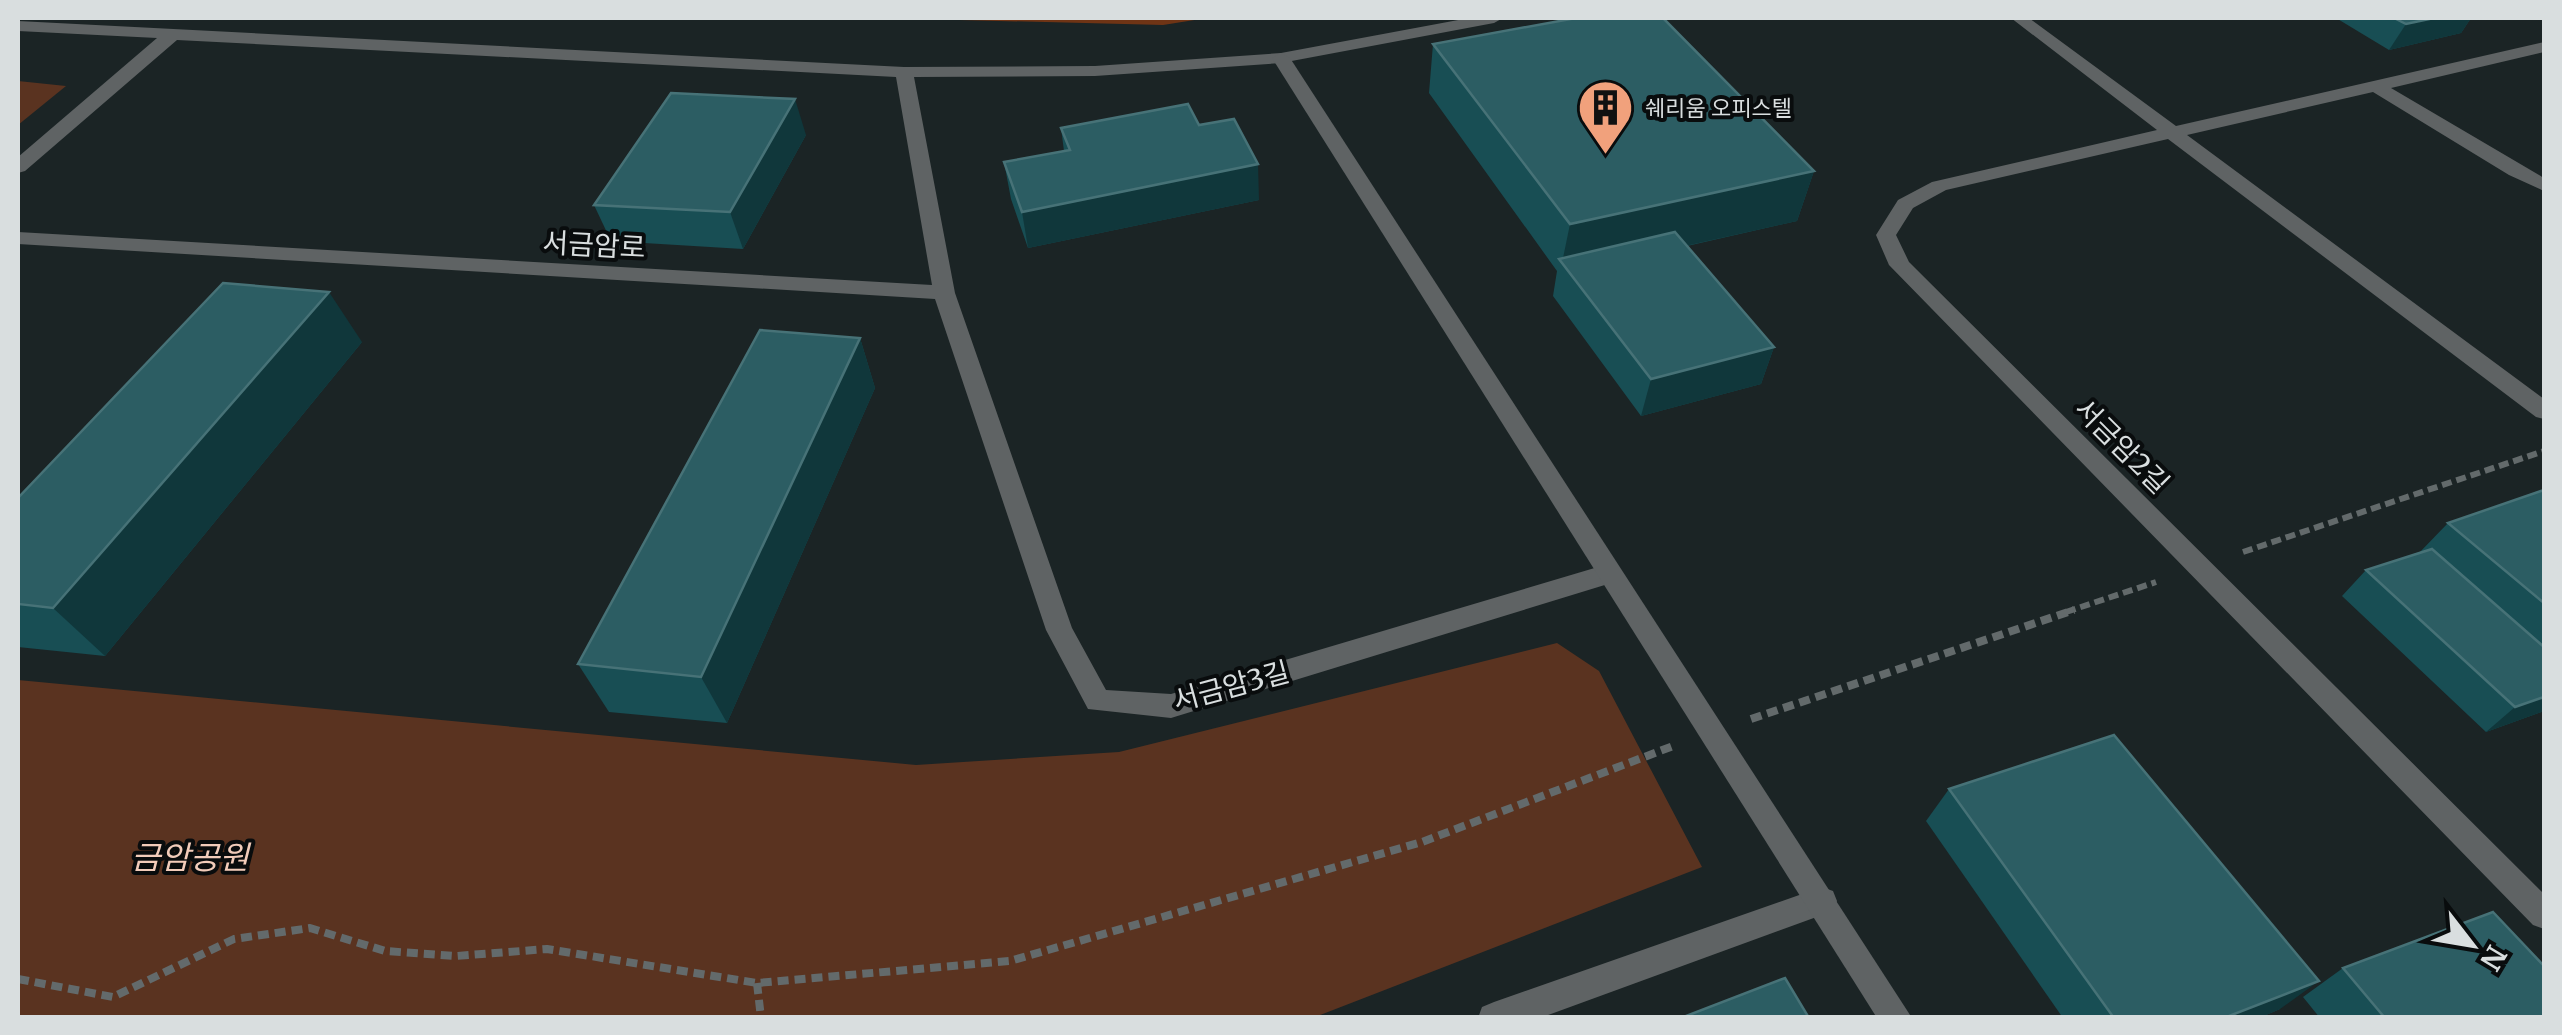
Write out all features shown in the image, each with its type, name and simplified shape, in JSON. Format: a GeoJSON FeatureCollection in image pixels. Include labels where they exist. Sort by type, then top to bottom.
{"type":"FeatureCollection","features":[{"type":"Feature","properties":{"kind":"street"},"geometry":{"type":"LineString","coordinates":[[18,26],[904,72],[1095,71],[1282,58],[1494,18]]}},
{"type":"Feature","properties":{"kind":"street"},"geometry":{"type":"LineString","coordinates":[[2018,18],[2544,411]]}},
{"type":"Feature","properties":{"kind":"street"},"geometry":{"type":"LineString","coordinates":[[18,167],[174,33]]}},
{"type":"Feature","properties":{"kind":"street","name":"서금암2길"},"geometry":{"type":"LineString","coordinates":[[2544,47],[1939,186],[1905,204],[1886,235],[1900,265],[2544,915]]}},
{"type":"Feature","properties":{"kind":"street"},"geometry":{"type":"LineString","coordinates":[[1282,58],[1608,574],[1896,1018]]}},
{"type":"Feature","properties":{"kind":"street"},"geometry":{"type":"LineString","coordinates":[[904,72],[944,292]]}},
{"type":"Feature","properties":{"kind":"street"},"geometry":{"type":"LineString","coordinates":[[2376,86],[2516,172],[2544,185]]}},
{"type":"Feature","properties":{"kind":"street","name":"서금암로"},"geometry":{"type":"LineString","coordinates":[[18,238],[944,292]]}},
{"type":"Feature","properties":{"kind":"street","name":"서금암3길"},"geometry":{"type":"LineString","coordinates":[[944,292],[1059,630],[1098,701],[1171,706],[1608,574]]}},
{"type":"Feature","properties":{"kind":"street"},"geometry":{"type":"LineString","coordinates":[[1494,1018],[1822,901]]}},
{"type":"Feature","properties":{"kind":"path"},"geometry":{"type":"LineString","coordinates":[[18,979],[114,997],[234,939],[310,928],[385,951],[456,956],[547,949],[757,983],[1010,961],[1422,842],[1712,732],[2544,451]]}},
{"type":"Feature","properties":{"kind":"path"},"geometry":{"type":"LineString","coordinates":[[757,983],[761,1018]]}},
{"type":"Feature","properties":{"kind":"green space"},"geometry":{"type":"Polygon","coordinates":[[[18,81],[66,86],[18,125],[18,81]]]}},
{"type":"Feature","properties":{"kind":"green space","name":"금암공원"},"geometry":{"type":"Polygon","coordinates":[[[1557,643],[1599,671],[1702,867],[1315,1017],[18,1017],[18,680],[916,765],[1119,752],[1557,643]]]}},
{"type":"Feature","properties":{"kind":"shaded area"},"geometry":{"type":"Polygon","coordinates":[[[881,18],[1207,18],[1163,25],[881,18]]]}},
{"type":"Feature","properties":{"kind":"building","name":"쉐리움 오피스텔"},"geometry":{"type":"Polygon","coordinates":[[[1576,18],[1663,18],[1814,171],[1570,224],[1433,44],[1576,18]]]}},
{"type":"Feature","properties":{"kind":"building"},"geometry":{"type":"Polygon","coordinates":[[[2394,18],[2434,18],[2406,24],[2394,18]]]}},
{"type":"Feature","properties":{"kind":"building"},"geometry":{"type":"Polygon","coordinates":[[[671,93],[795,99],[730,212],[594,205],[671,93]]]}},
{"type":"Feature","properties":{"kind":"building"},"geometry":{"type":"Polygon","coordinates":[[[1188,104],[1199,125],[1234,119],[1258,164],[1022,212],[1004,162],[1070,150],[1061,128],[1188,104]]]}},
{"type":"Feature","properties":{"kind":"building"},"geometry":{"type":"Polygon","coordinates":[[[1675,232],[1774,347],[1651,379],[1559,259],[1675,232]]]}},
{"type":"Feature","properties":{"kind":"building"},"geometry":{"type":"Polygon","coordinates":[[[223,283],[329,292],[53,608],[18,604],[18,498],[223,283]]]}},
{"type":"Feature","properties":{"kind":"building"},"geometry":{"type":"Polygon","coordinates":[[[760,330],[860,338],[701,677],[578,664],[760,330]]]}},
{"type":"Feature","properties":{"kind":"building"},"geometry":{"type":"Polygon","coordinates":[[[2544,490],[2544,603],[2448,523],[2544,490]]]}},
{"type":"Feature","properties":{"kind":"building"},"geometry":{"type":"Polygon","coordinates":[[[2432,549],[2544,647],[2544,697],[2515,707],[2366,570],[2432,549]]]}},
{"type":"Feature","properties":{"kind":"building"},"geometry":{"type":"Polygon","coordinates":[[[2114,735],[2319,981],[2224,1018],[2114,1018],[1949,789],[2114,735]]]}},
{"type":"Feature","properties":{"kind":"building"},"geometry":{"type":"Polygon","coordinates":[[[2493,912],[2544,966],[2544,1018],[2385,1018],[2343,968],[2493,912]]]}},
{"type":"Feature","properties":{"kind":"building"},"geometry":{"type":"Polygon","coordinates":[[[1785,978],[1809,1018],[1681,1018],[1785,978]]]}},
{"type":"Feature","properties":{"kind":"place","name":"쉐리움 오피스텔"},"geometry":{"type":"Point","coordinates":[1606,157]}}]}
